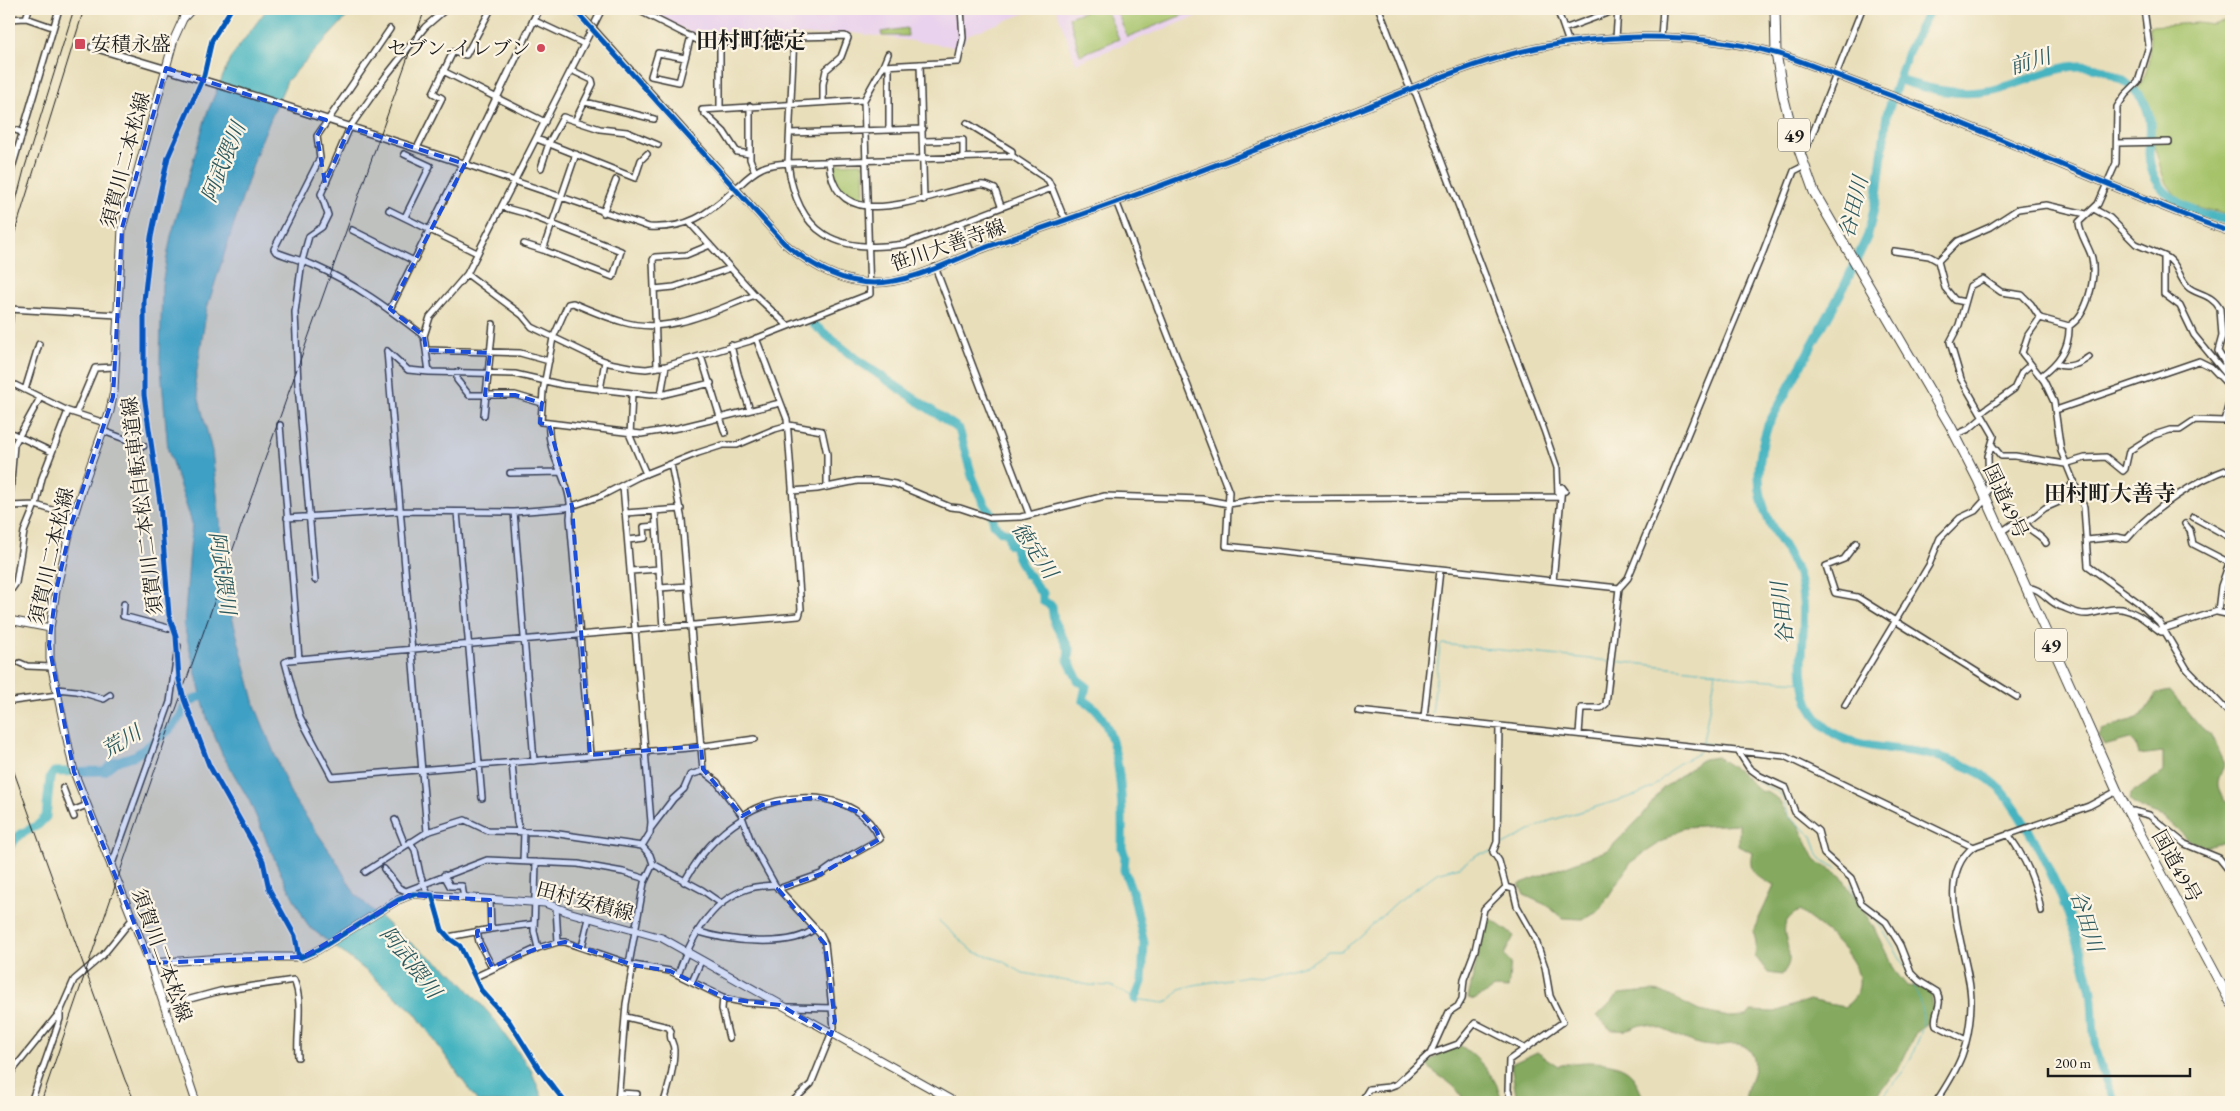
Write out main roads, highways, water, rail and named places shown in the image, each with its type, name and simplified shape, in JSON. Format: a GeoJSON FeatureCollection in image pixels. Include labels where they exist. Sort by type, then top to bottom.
{"type":"FeatureCollection","features":[{"type":"Feature","properties":{"kind":"highway","name":"国道49号"},"geometry":{"type":"LineString","coordinates":[[1775,9],[1776,54],[1783,95],[1804,166],[1818,198],[1955,435],[1986,497],[2117,791],[2231,1003]]}},
{"type":"Feature","properties":{"kind":"main road","name":"須賀川二本松線"},"geometry":{"type":"LineString","coordinates":[[192,9],[183,19],[174,39],[122,228],[114,391],[74,517],[56,591],[50,628],[49,650],[68,749],[87,805],[150,963],[196,1102]]}},
{"type":"Feature","properties":{"kind":"main road"},"geometry":{"type":"LineString","coordinates":[[9,620],[50,628]]}},
{"type":"Feature","properties":{"kind":"main road","name":"田村安積線"},"geometry":{"type":"LineString","coordinates":[[150,963],[238,957],[297,958],[307,956],[326,946],[384,908],[409,895],[535,902],[662,938],[955,1102]]}},
{"type":"Feature","properties":{"kind":"water","name":"阿武隈川"},"geometry":{"type":"Polygon","coordinates":[[[267,9],[354,9],[287,81],[259,146],[207,308],[195,383],[212,451],[230,609],[256,708],[291,795],[334,857],[355,894],[401,936],[454,974],[494,1019],[531,1070],[544,1102],[478,1102],[415,1013],[365,970],[308,926],[280,872],[249,800],[222,754],[207,718],[184,626],[192,523],[168,450],[160,358],[162,284],[171,236],[207,113],[231,57],[267,9]]]}},
{"type":"Feature","properties":{"kind":"waterway","name":"谷田川"},"geometry":{"type":"LineString","coordinates":[[1930,9],[1908,52],[1887,114],[1877,195],[1868,235],[1844,287],[1768,425],[1759,464],[1762,502],[1772,527],[1795,566],[1802,589],[1803,677],[1806,694],[1812,710],[1821,723],[1833,733],[1861,744],[1933,755],[1980,773],[2007,797],[2034,840],[2058,888],[2084,963],[2092,1001],[2096,1050],[2115,1102]]}},
{"type":"Feature","properties":{"kind":"waterway","name":"前川"},"geometry":{"type":"LineString","coordinates":[[1899,80],[1943,91],[1965,93],[2003,88],[2063,68],[2093,67],[2108,72],[2129,85],[2142,99],[2148,110],[2151,168],[2165,192],[2189,208],[2203,214],[2231,221]]}},
{"type":"Feature","properties":{"kind":"waterway","name":"徳定川"},"geometry":{"type":"LineString","coordinates":[[813,324],[856,359],[959,429],[972,476],[986,507],[992,514],[994,524],[1001,531],[1008,533],[1010,544],[1015,547],[1016,554],[1026,574],[1031,577],[1038,589],[1043,593],[1043,601],[1052,606],[1054,622],[1069,649],[1068,660],[1078,680],[1086,686],[1083,700],[1096,710],[1106,726],[1118,766],[1121,789],[1122,848],[1125,856],[1124,870],[1134,897],[1144,943],[1142,982],[1135,999]]}},
{"type":"Feature","properties":{"kind":"waterway"},"geometry":{"type":"LineString","coordinates":[[1432,713],[1440,646],[1442,644],[1610,661]]}},
{"type":"Feature","properties":{"kind":"waterway"},"geometry":{"type":"LineString","coordinates":[[1614,661],[1716,672],[1738,678],[1804,682]]}},
{"type":"Feature","properties":{"kind":"waterway"},"geometry":{"type":"LineString","coordinates":[[1702,746],[1716,672]]}},
{"type":"Feature","properties":{"kind":"waterway","name":"荒川"},"geometry":{"type":"LineString","coordinates":[[9,847],[19,835],[38,825],[46,817],[50,778],[54,772],[104,771],[115,762],[136,755],[168,731],[180,717],[185,705],[197,698],[213,693]]}},
{"type":"Feature","properties":{"kind":"waterway"},"geometry":{"type":"LineString","coordinates":[[1703,743],[1731,747],[1732,749]]}},
{"type":"Feature","properties":{"kind":"waterway"},"geometry":{"type":"LineString","coordinates":[[1497,848],[1549,821],[1636,795],[1652,788],[1678,764],[1701,750]]}},
{"type":"Feature","properties":{"kind":"waterway"},"geometry":{"type":"LineString","coordinates":[[1733,753],[1743,762]]}},
{"type":"Feature","properties":{"kind":"waterway"},"geometry":{"type":"LineString","coordinates":[[1754,774],[1758,782],[1779,792],[1789,816],[1812,836],[1818,855],[1823,861],[1837,868]]}},
{"type":"Feature","properties":{"kind":"waterway"},"geometry":{"type":"LineString","coordinates":[[939,921],[974,952],[1000,960],[1023,973],[1089,985],[1111,986],[1135,999],[1164,1003],[1169,1001],[1180,989],[1247,976],[1264,977],[1311,963],[1328,951],[1341,951],[1356,940],[1397,902],[1437,873],[1459,867],[1478,854],[1491,852]]}},
{"type":"Feature","properties":{"kind":"waterway"},"geometry":{"type":"LineString","coordinates":[[1851,884],[1860,904],[1881,927],[1902,961],[1916,991],[1923,1018],[1922,1029],[1911,1058],[1881,1102]]}},
{"type":"Feature","properties":{"kind":"railway"},"geometry":{"type":"LineString","coordinates":[[9,228],[24,170],[74,9]]}},
{"type":"Feature","properties":{"kind":"railway"},"geometry":{"type":"LineString","coordinates":[[9,251],[84,9]]}},
{"type":"Feature","properties":{"kind":"railway"},"geometry":{"type":"LineString","coordinates":[[41,1102],[169,729],[425,9]]}},
{"type":"Feature","properties":{"kind":"railway"},"geometry":{"type":"LineString","coordinates":[[9,758],[125,1080],[135,1102]]}},
{"type":"Feature","properties":{"kind":"place","name":"安積永盛"},"geometry":{"type":"Point","coordinates":[80,44]}},
{"type":"Feature","properties":{"kind":"place","name":"セブン-イレブン"},"geometry":{"type":"Point","coordinates":[541,48]}},
{"type":"Feature","properties":{"kind":"district","name":"田村町徳定"},"geometry":{"type":"Point","coordinates":[751,40]}},
{"type":"Feature","properties":{"kind":"district","name":"田村町大善寺"},"geometry":{"type":"Point","coordinates":[2110,493]}}]}
